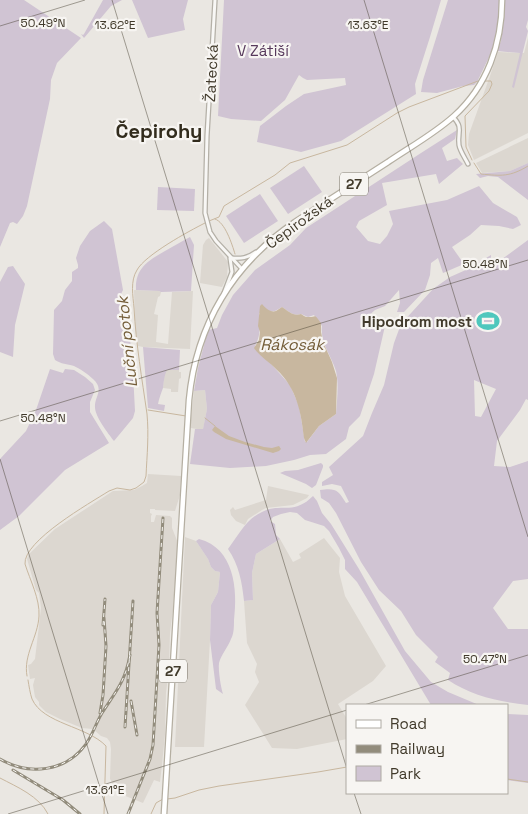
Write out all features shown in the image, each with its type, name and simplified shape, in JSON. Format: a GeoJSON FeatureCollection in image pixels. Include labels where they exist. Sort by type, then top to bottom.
{"type":"FeatureCollection","features":[{"type":"Feature","properties":{"kind":"main road","name":"Čepirožská"},"geometry":{"type":"LineString","coordinates":[[164,814],[191,384],[202,340],[219,303],[242,269],[266,244],[295,222],[425,138],[454,117],[474,93],[490,64],[500,31],[502,0]]}},
{"type":"Feature","properties":{"kind":"street","name":"Žatecká"},"geometry":{"type":"LineString","coordinates":[[215,0],[204,213],[210,232],[216,241],[242,269]]}},
{"type":"Feature","properties":{"kind":"street"},"geometry":{"type":"LineString","coordinates":[[454,117],[458,121],[460,128],[459,145],[468,164]]}},
{"type":"Feature","properties":{"kind":"street"},"geometry":{"type":"LineString","coordinates":[[219,303],[232,268],[230,257],[247,257],[266,244]]}},
{"type":"Feature","properties":{"kind":"shaded area"},"geometry":{"type":"Polygon","coordinates":[[[528,38],[528,133],[474,160],[468,145],[469,134],[498,52],[524,53],[528,38]]]}},
{"type":"Feature","properties":{"kind":"shaded area"},"geometry":{"type":"Polygon","coordinates":[[[528,138],[528,163],[510,171],[482,173],[476,163],[528,138]]]}},
{"type":"Feature","properties":{"kind":"shaded area"},"geometry":{"type":"Polygon","coordinates":[[[209,238],[228,262],[227,277],[222,287],[200,283],[203,245],[209,238]]]}},
{"type":"Feature","properties":{"kind":"shaded area"},"geometry":{"type":"Polygon","coordinates":[[[134,290],[161,292],[154,314],[158,315],[156,342],[168,344],[172,292],[193,291],[190,349],[138,346],[135,326],[134,290]]]}},
{"type":"Feature","properties":{"kind":"shaded area"},"geometry":{"type":"Polygon","coordinates":[[[166,370],[179,370],[181,372],[178,392],[171,392],[171,389],[163,388],[166,370]]]}},
{"type":"Feature","properties":{"kind":"shaded area"},"geometry":{"type":"Polygon","coordinates":[[[205,390],[207,409],[203,430],[191,428],[194,391],[205,390]]]}},
{"type":"Feature","properties":{"kind":"shaded area"},"geometry":{"type":"Polygon","coordinates":[[[148,474],[181,476],[180,495],[175,511],[150,509],[152,514],[151,522],[154,522],[156,515],[170,516],[172,518],[172,528],[178,543],[160,782],[154,780],[143,803],[118,793],[110,779],[111,749],[107,738],[101,736],[93,729],[82,728],[46,712],[39,705],[35,697],[33,685],[35,678],[30,679],[28,665],[35,659],[41,608],[39,593],[36,590],[27,559],[29,554],[55,529],[113,491],[134,490],[142,486],[147,483],[148,474]]]}},
{"type":"Feature","properties":{"kind":"shaded area"},"geometry":{"type":"Polygon","coordinates":[[[268,486],[309,495],[293,505],[266,508],[248,519],[245,525],[236,521],[231,515],[230,510],[233,507],[235,510],[266,500],[268,486]]]}},
{"type":"Feature","properties":{"kind":"shaded area"},"geometry":{"type":"Polygon","coordinates":[[[185,537],[196,541],[211,567],[215,571],[220,572],[218,592],[211,605],[204,747],[175,747],[185,537]]]}},
{"type":"Feature","properties":{"kind":"shaded area"},"geometry":{"type":"Polygon","coordinates":[[[324,538],[340,558],[339,572],[345,596],[386,666],[373,681],[338,704],[346,717],[346,739],[297,749],[272,748],[245,705],[259,682],[255,672],[257,664],[247,643],[244,601],[253,600],[252,573],[256,554],[280,539],[293,562],[301,558],[299,554],[324,538]]]}},
{"type":"Feature","properties":{"kind":"green space"},"geometry":{"type":"Polygon","coordinates":[[[0,0],[24,0],[81,38],[57,63],[51,80],[50,99],[27,206],[17,224],[10,223],[0,247],[0,0]]]}},
{"type":"Feature","properties":{"kind":"green space"},"geometry":{"type":"Polygon","coordinates":[[[103,0],[122,0],[111,6],[84,38],[81,34],[84,34],[103,0]]]}},
{"type":"Feature","properties":{"kind":"green space"},"geometry":{"type":"Polygon","coordinates":[[[132,0],[188,0],[183,19],[185,30],[148,38],[132,0]]]}},
{"type":"Feature","properties":{"kind":"green space","name":"V Zátiší"},"geometry":{"type":"Polygon","coordinates":[[[224,0],[441,0],[415,84],[416,94],[341,141],[301,152],[257,142],[260,126],[304,94],[346,85],[345,78],[307,80],[299,75],[285,100],[261,121],[218,116],[224,0]]]}},
{"type":"Feature","properties":{"kind":"green space"},"geometry":{"type":"Polygon","coordinates":[[[448,0],[500,0],[497,33],[493,49],[474,85],[437,93],[421,92],[423,80],[448,0]]]}},
{"type":"Feature","properties":{"kind":"green space"},"geometry":{"type":"Polygon","coordinates":[[[504,0],[528,0],[526,27],[528,31],[514,88],[512,87],[520,53],[497,51],[501,41],[504,0]]]}},
{"type":"Feature","properties":{"kind":"green space"},"geometry":{"type":"Polygon","coordinates":[[[457,130],[455,139],[442,148],[447,161],[457,158],[463,164],[439,184],[436,174],[382,183],[387,205],[359,221],[356,227],[368,241],[380,244],[387,236],[393,224],[389,211],[447,200],[479,186],[493,203],[517,217],[521,225],[513,229],[481,225],[452,247],[464,264],[443,273],[438,258],[431,263],[430,275],[425,290],[404,312],[397,312],[400,303],[399,290],[385,306],[375,310],[366,318],[385,326],[374,374],[360,416],[349,427],[346,439],[326,454],[310,455],[266,466],[230,468],[190,464],[195,429],[203,429],[207,409],[205,390],[194,391],[198,368],[208,330],[217,328],[233,295],[255,270],[290,245],[306,228],[457,130]],[[282,307],[275,311],[259,313],[260,326],[255,346],[290,385],[299,406],[305,442],[307,442],[319,426],[336,414],[337,376],[324,343],[322,326],[314,315],[308,317],[301,314],[296,315],[282,307]]]}},
{"type":"Feature","properties":{"kind":"green space"},"geometry":{"type":"Polygon","coordinates":[[[528,163],[528,200],[498,177],[488,176],[480,178],[476,174],[510,171],[528,163]]]}},
{"type":"Feature","properties":{"kind":"green space"},"geometry":{"type":"Polygon","coordinates":[[[304,166],[322,192],[288,214],[270,188],[304,166]]]}},
{"type":"Feature","properties":{"kind":"green space"},"geometry":{"type":"Polygon","coordinates":[[[158,187],[195,189],[194,211],[157,210],[158,187]]]}},
{"type":"Feature","properties":{"kind":"green space"},"geometry":{"type":"Polygon","coordinates":[[[260,194],[278,221],[244,243],[226,216],[260,194]]]}},
{"type":"Feature","properties":{"kind":"green space"},"geometry":{"type":"Polygon","coordinates":[[[104,221],[112,229],[123,290],[121,303],[128,315],[135,411],[133,418],[114,441],[96,412],[95,404],[99,390],[96,383],[89,375],[76,367],[55,360],[53,354],[54,310],[62,301],[65,290],[72,281],[72,272],[78,268],[76,258],[80,246],[90,231],[104,221]]]}},
{"type":"Feature","properties":{"kind":"green space"},"geometry":{"type":"Polygon","coordinates":[[[190,237],[194,245],[191,291],[161,292],[136,290],[136,282],[140,271],[148,262],[190,237]]]}},
{"type":"Feature","properties":{"kind":"green space"},"geometry":{"type":"Polygon","coordinates":[[[528,240],[528,400],[526,399],[497,441],[494,466],[510,467],[528,461],[528,579],[513,581],[493,608],[508,629],[528,629],[528,705],[487,697],[457,686],[448,680],[450,673],[435,662],[438,657],[416,635],[401,611],[379,590],[361,562],[336,513],[329,503],[321,498],[320,490],[330,489],[336,491],[346,503],[349,502],[341,486],[332,484],[322,486],[322,482],[333,475],[329,467],[363,436],[384,385],[394,343],[401,324],[433,289],[450,277],[491,255],[491,261],[494,265],[528,240]],[[474,380],[475,416],[481,417],[496,389],[474,380]]]}},
{"type":"Feature","properties":{"kind":"green space"},"geometry":{"type":"Polygon","coordinates":[[[13,266],[25,284],[15,325],[13,357],[0,352],[0,282],[8,267],[13,266]]]}},
{"type":"Feature","properties":{"kind":"green space"},"geometry":{"type":"Polygon","coordinates":[[[143,347],[180,350],[179,370],[167,370],[165,376],[158,404],[165,405],[164,411],[148,408],[143,347]]]}},
{"type":"Feature","properties":{"kind":"green space"},"geometry":{"type":"Polygon","coordinates":[[[50,369],[63,373],[65,369],[74,370],[93,384],[95,390],[90,402],[90,412],[109,443],[65,470],[19,516],[0,530],[0,459],[26,431],[36,410],[50,369]]]}},
{"type":"Feature","properties":{"kind":"green space"},"geometry":{"type":"Polygon","coordinates":[[[321,463],[323,467],[316,485],[312,488],[280,473],[298,470],[321,463]]]}},
{"type":"Feature","properties":{"kind":"green space"},"geometry":{"type":"Polygon","coordinates":[[[313,496],[317,501],[322,513],[359,569],[405,651],[431,682],[448,692],[477,704],[430,704],[357,582],[345,569],[345,560],[329,531],[324,526],[305,520],[297,513],[281,514],[273,517],[270,521],[275,524],[276,535],[280,539],[256,554],[252,573],[253,600],[244,601],[235,561],[228,549],[243,528],[256,515],[269,509],[299,506],[313,496]]]}},
{"type":"Feature","properties":{"kind":"green space"},"geometry":{"type":"Polygon","coordinates":[[[199,539],[211,544],[220,551],[227,560],[234,583],[235,608],[233,632],[219,663],[223,694],[216,689],[210,640],[211,605],[218,592],[220,572],[215,571],[211,567],[196,541],[199,539]]]}},
{"type":"Feature","properties":{"kind":"green space"},"geometry":{"type":"Polygon","coordinates":[[[508,714],[528,715],[528,783],[508,780],[508,714]]]}},
{"type":"Feature","properties":{"kind":"water","name":"Rákosák"},"geometry":{"type":"Polygon","coordinates":[[[262,304],[272,311],[282,307],[293,314],[316,317],[321,323],[323,342],[337,378],[336,414],[319,426],[306,443],[294,393],[284,377],[254,348],[259,340],[260,332],[258,326],[260,306],[262,304]]]}},
{"type":"Feature","properties":{"kind":"water"},"geometry":{"type":"Polygon","coordinates":[[[215,426],[229,436],[245,442],[272,448],[279,446],[281,449],[273,453],[226,439],[212,430],[215,426]]]}},
{"type":"Feature","properties":{"kind":"waterway","name":"Luční potok"},"geometry":{"type":"LineString","coordinates":[[209,221],[219,217],[224,206],[275,175],[290,163],[347,145],[409,107],[478,81]]}},
{"type":"Feature","properties":{"kind":"waterway","name":"Luční potok"},"geometry":{"type":"LineString","coordinates":[[472,160],[466,147],[465,116],[489,91],[492,84],[491,81],[484,81]]}},
{"type":"Feature","properties":{"kind":"waterway","name":"Luční potok"},"geometry":{"type":"LineString","coordinates":[[474,163],[481,174],[494,175],[510,174],[528,166]]}},
{"type":"Feature","properties":{"kind":"waterway"},"geometry":{"type":"LineString","coordinates":[[215,219],[225,229],[235,254]]}},
{"type":"Feature","properties":{"kind":"waterway","name":"Luční potok"},"geometry":{"type":"LineString","coordinates":[[27,676],[27,661],[39,616],[36,596],[25,564],[27,555],[46,534],[74,513],[109,491],[117,488],[130,490],[136,488],[144,482],[146,476],[148,422],[135,321],[133,279],[137,270],[149,257],[179,237],[205,223]]}},
{"type":"Feature","properties":{"kind":"waterway"},"geometry":{"type":"LineString","coordinates":[[148,410],[186,416]]}},
{"type":"Feature","properties":{"kind":"waterway"},"geometry":{"type":"LineString","coordinates":[[205,418],[215,426]]}},
{"type":"Feature","properties":{"kind":"waterway","name":"Luční potok"},"geometry":{"type":"LineString","coordinates":[[28,680],[32,699],[46,714],[55,720],[98,739],[106,746],[104,814]]}},
{"type":"Feature","properties":{"kind":"waterway"},"geometry":{"type":"LineString","coordinates":[[167,799],[219,786],[346,767]]}},
{"type":"Feature","properties":{"kind":"waterway"},"geometry":{"type":"LineString","coordinates":[[0,778],[33,797],[48,814]]}},
{"type":"Feature","properties":{"kind":"waterway"},"geometry":{"type":"LineString","coordinates":[[508,779],[528,782]]}},
{"type":"Feature","properties":{"kind":"waterway"},"geometry":{"type":"LineString","coordinates":[[151,814],[156,803],[163,799]]}},
{"type":"Feature","properties":{"kind":"railway"},"geometry":{"type":"LineString","coordinates":[[128,814],[150,759],[153,745],[159,645],[157,613],[163,518]]}},
{"type":"Feature","properties":{"kind":"railway"},"geometry":{"type":"LineString","coordinates":[[103,625],[105,599]]}},
{"type":"Feature","properties":{"kind":"railway"},"geometry":{"type":"LineString","coordinates":[[125,727],[133,601]]}},
{"type":"Feature","properties":{"kind":"railway"},"geometry":{"type":"LineString","coordinates":[[100,713],[106,646],[104,618]]}},
{"type":"Feature","properties":{"kind":"railway"},"geometry":{"type":"LineString","coordinates":[[0,759],[23,768],[35,769],[58,766],[68,761],[86,744],[119,686],[130,655]]}},
{"type":"Feature","properties":{"kind":"railway"},"geometry":{"type":"LineString","coordinates":[[131,701],[137,735]]}},
{"type":"Feature","properties":{"kind":"railway"},"geometry":{"type":"LineString","coordinates":[[13,770],[63,800],[80,814]]}},
{"type":"Feature","properties":{"kind":"place","name":"Hipodrom most"},"geometry":{"type":"Point","coordinates":[488,321]}},
{"type":"Feature","properties":{"kind":"district","name":"Čepirohy"},"geometry":{"type":"Point","coordinates":[159,131]}}]}
